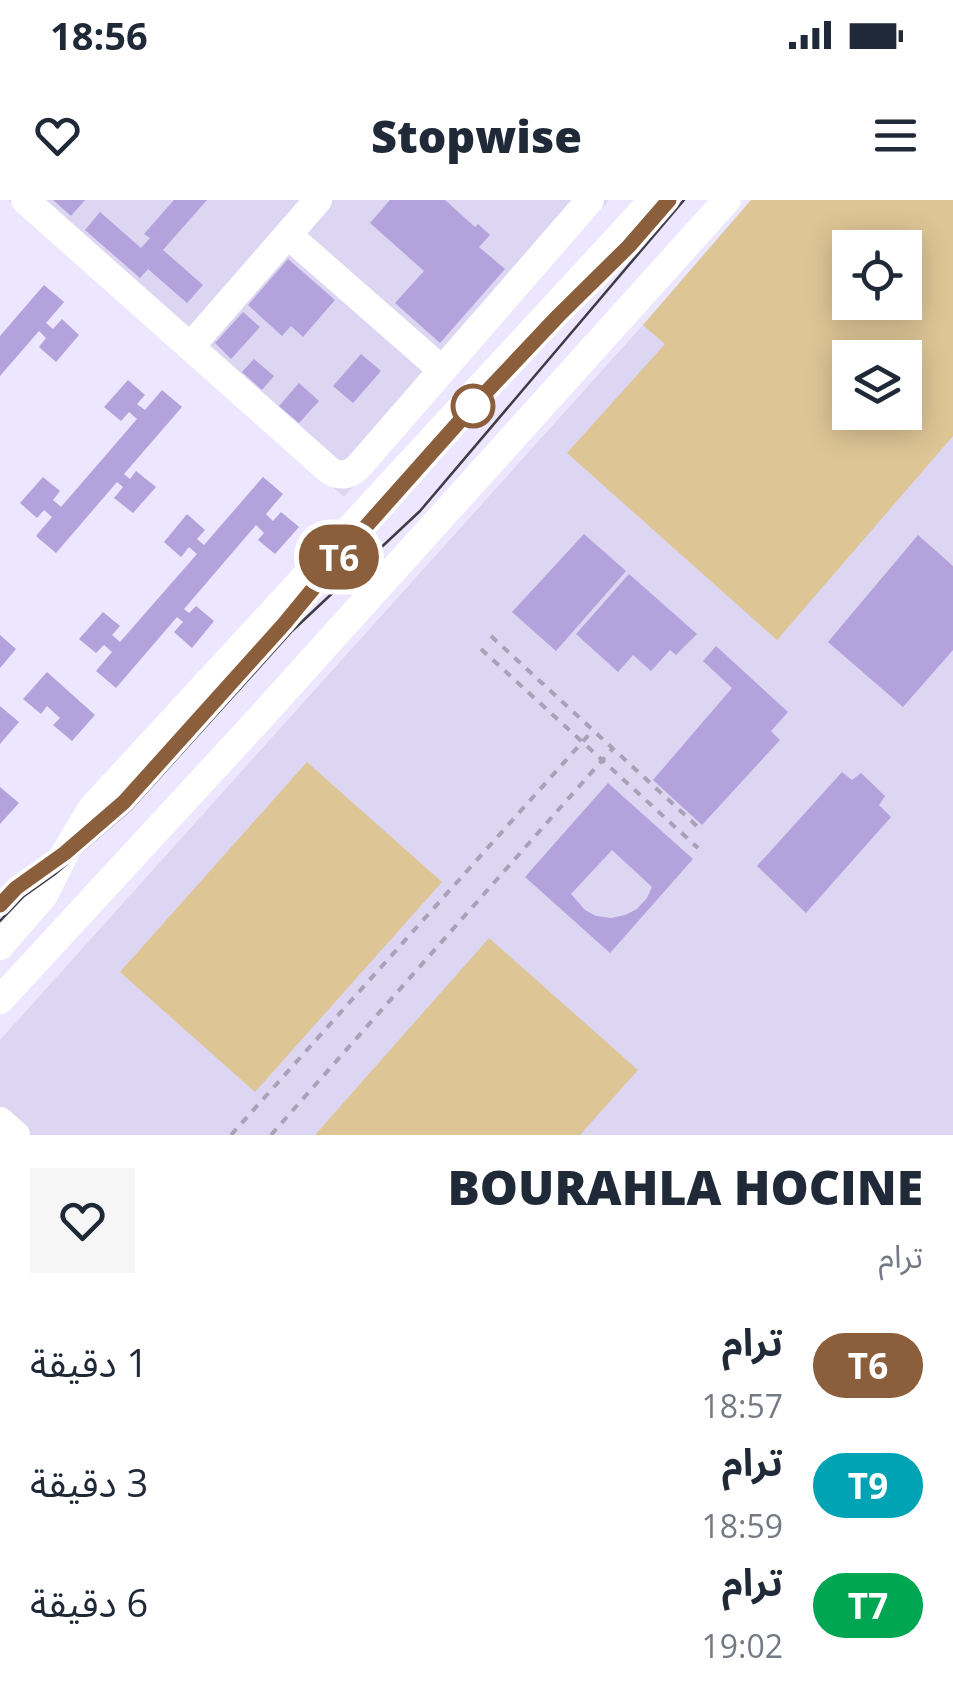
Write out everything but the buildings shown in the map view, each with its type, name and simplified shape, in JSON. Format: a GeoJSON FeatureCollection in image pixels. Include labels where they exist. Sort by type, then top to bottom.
{"type":"FeatureCollection","features":[{"type":"Feature","properties":{"kind":"street"},"geometry":{"type":"LineString","coordinates":[[25,200],[339,475],[355,470],[590,200]]}},
{"type":"Feature","properties":{"kind":"street"},"geometry":{"type":"LineString","coordinates":[[190,346],[318,200]]}},
{"type":"Feature","properties":{"kind":"street"},"geometry":{"type":"LineString","coordinates":[[0,946],[44,896],[92,808],[653,200]]}},
{"type":"Feature","properties":{"kind":"street"},"geometry":{"type":"LineString","coordinates":[[0,1000],[261,717],[726,200]]}},
{"type":"Feature","properties":{"kind":"street"},"geometry":{"type":"LineString","coordinates":[[288,235],[442,370]]}},
{"type":"Feature","properties":{"kind":"street"},"geometry":{"type":"LineString","coordinates":[[0,1121],[16,1135]]}},
{"type":"Feature","properties":{"kind":"path"},"geometry":{"type":"LineString","coordinates":[[491,636],[699,828]]}},
{"type":"Feature","properties":{"kind":"path"},"geometry":{"type":"LineString","coordinates":[[481,649],[698,848]]}},
{"type":"Feature","properties":{"kind":"path"},"geometry":{"type":"LineString","coordinates":[[231,1135],[593,730]]}},
{"type":"Feature","properties":{"kind":"path"},"geometry":{"type":"LineString","coordinates":[[271,1135],[613,748]]}},
{"type":"Feature","properties":{"kind":"shaded area"},"geometry":{"type":"Polygon","coordinates":[[[8,200],[609,200],[344,497],[8,200]]]}},
{"type":"Feature","properties":{"kind":"shaded area"},"geometry":{"type":"Polygon","coordinates":[[[751,200],[953,200],[953,1135],[0,1135],[0,1040],[751,200]]]}},
{"type":"Feature","properties":{"kind":"shaded area"},"geometry":{"type":"Polygon","coordinates":[[[751,200],[953,200],[953,436],[777,640],[567,453],[665,344],[643,325],[751,200]]]}},
{"type":"Feature","properties":{"kind":"shaded area"},"geometry":{"type":"Polygon","coordinates":[[[307,762],[442,882],[255,1092],[120,972],[307,762]]]}},
{"type":"Feature","properties":{"kind":"shaded area"},"geometry":{"type":"Polygon","coordinates":[[[489,938],[638,1070],[580,1135],[315,1135],[489,938]]]}},
{"type":"Feature","properties":{"kind":"tram line","name":"T6"},"geometry":{"type":"LineString","coordinates":[[0,905],[124,802],[474,405],[669,200]]}},
{"type":"Feature","properties":{"kind":"tram line"},"geometry":{"type":"LineString","coordinates":[[0,921],[24,896],[131,809],[292,631],[420,511],[684,200]]}},
{"type":"Feature","properties":{"kind":"tram line"},"geometry":{"type":"LineString","coordinates":[[286,621],[448,433],[620,255]]}}]}
